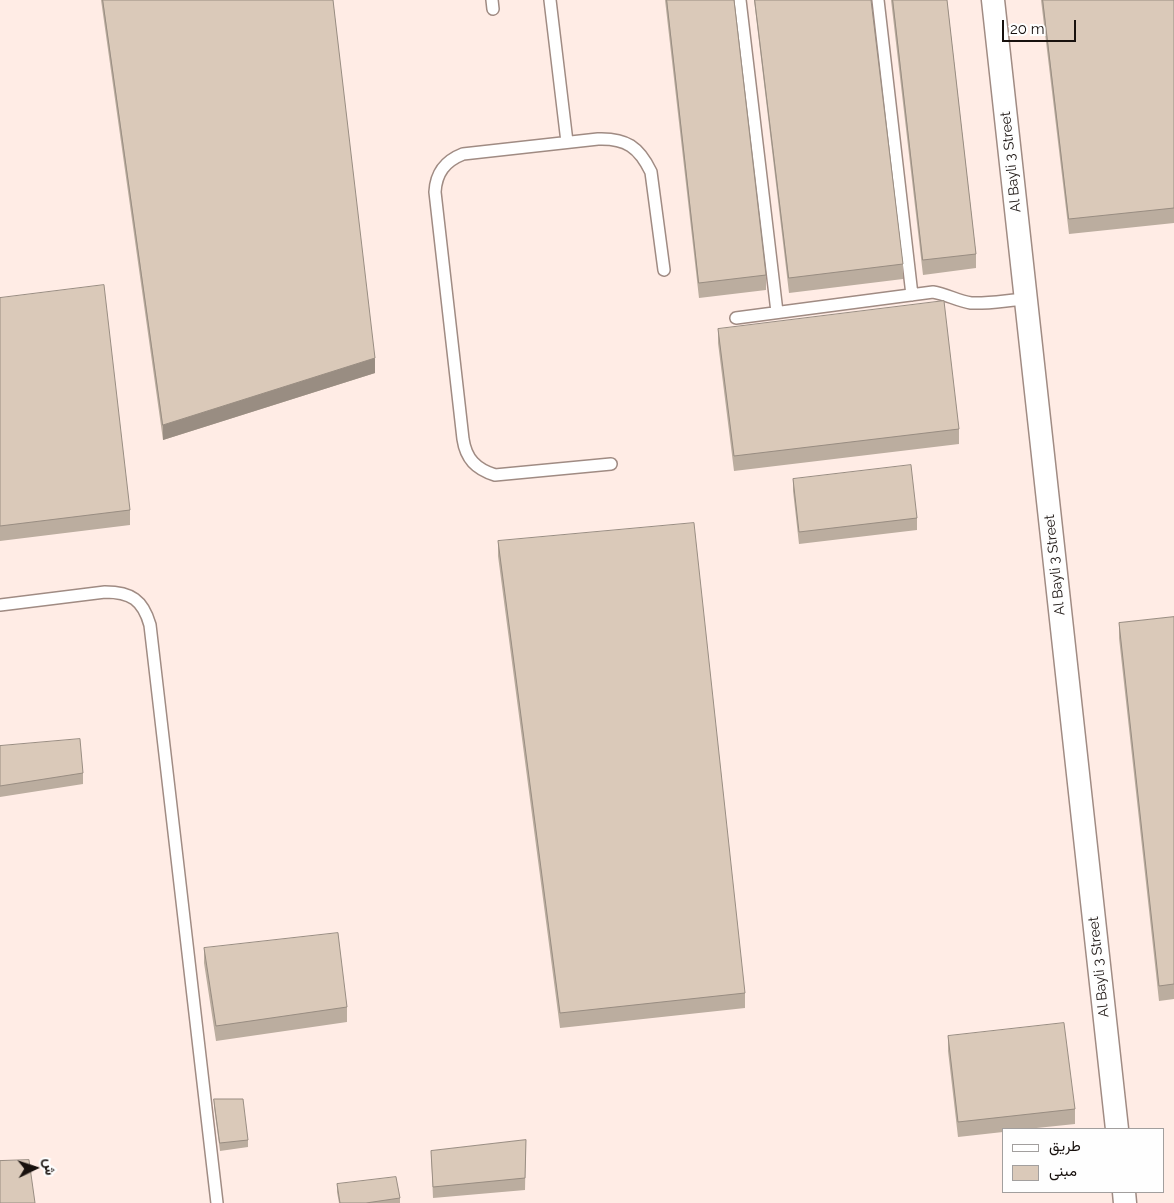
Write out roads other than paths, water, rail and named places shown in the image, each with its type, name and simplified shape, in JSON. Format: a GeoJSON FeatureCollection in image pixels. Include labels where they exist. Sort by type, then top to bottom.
{"type":"FeatureCollection","features":[{"type":"Feature","properties":{"kind":"street","name":"Al Bayli 3 Street"},"geometry":{"type":"LineString","coordinates":[[993,0],[1117,1128]]}},
{"type":"Feature","properties":{"kind":"lane"},"geometry":{"type":"LineString","coordinates":[[550,0],[567,142]]}},
{"type":"Feature","properties":{"kind":"lane"},"geometry":{"type":"LineString","coordinates":[[740,0],[777,312]]}},
{"type":"Feature","properties":{"kind":"lane"},"geometry":{"type":"LineString","coordinates":[[878,0],[912,295]]}},
{"type":"Feature","properties":{"kind":"lane"},"geometry":{"type":"LineString","coordinates":[[611,464],[495,475],[485,472],[476,466],[464,450],[436,182],[439,172],[445,164],[463,154],[567,142],[612,139],[625,142],[636,149],[652,172],[664,270]]}},
{"type":"Feature","properties":{"kind":"lane"},"geometry":{"type":"LineString","coordinates":[[736,318],[933,292],[972,303],[1026,299]]}},
{"type":"Feature","properties":{"kind":"lane"},"geometry":{"type":"LineString","coordinates":[[0,605],[118,592],[129,595],[140,603],[146,613],[150,625],[217,1203]]}}]}
